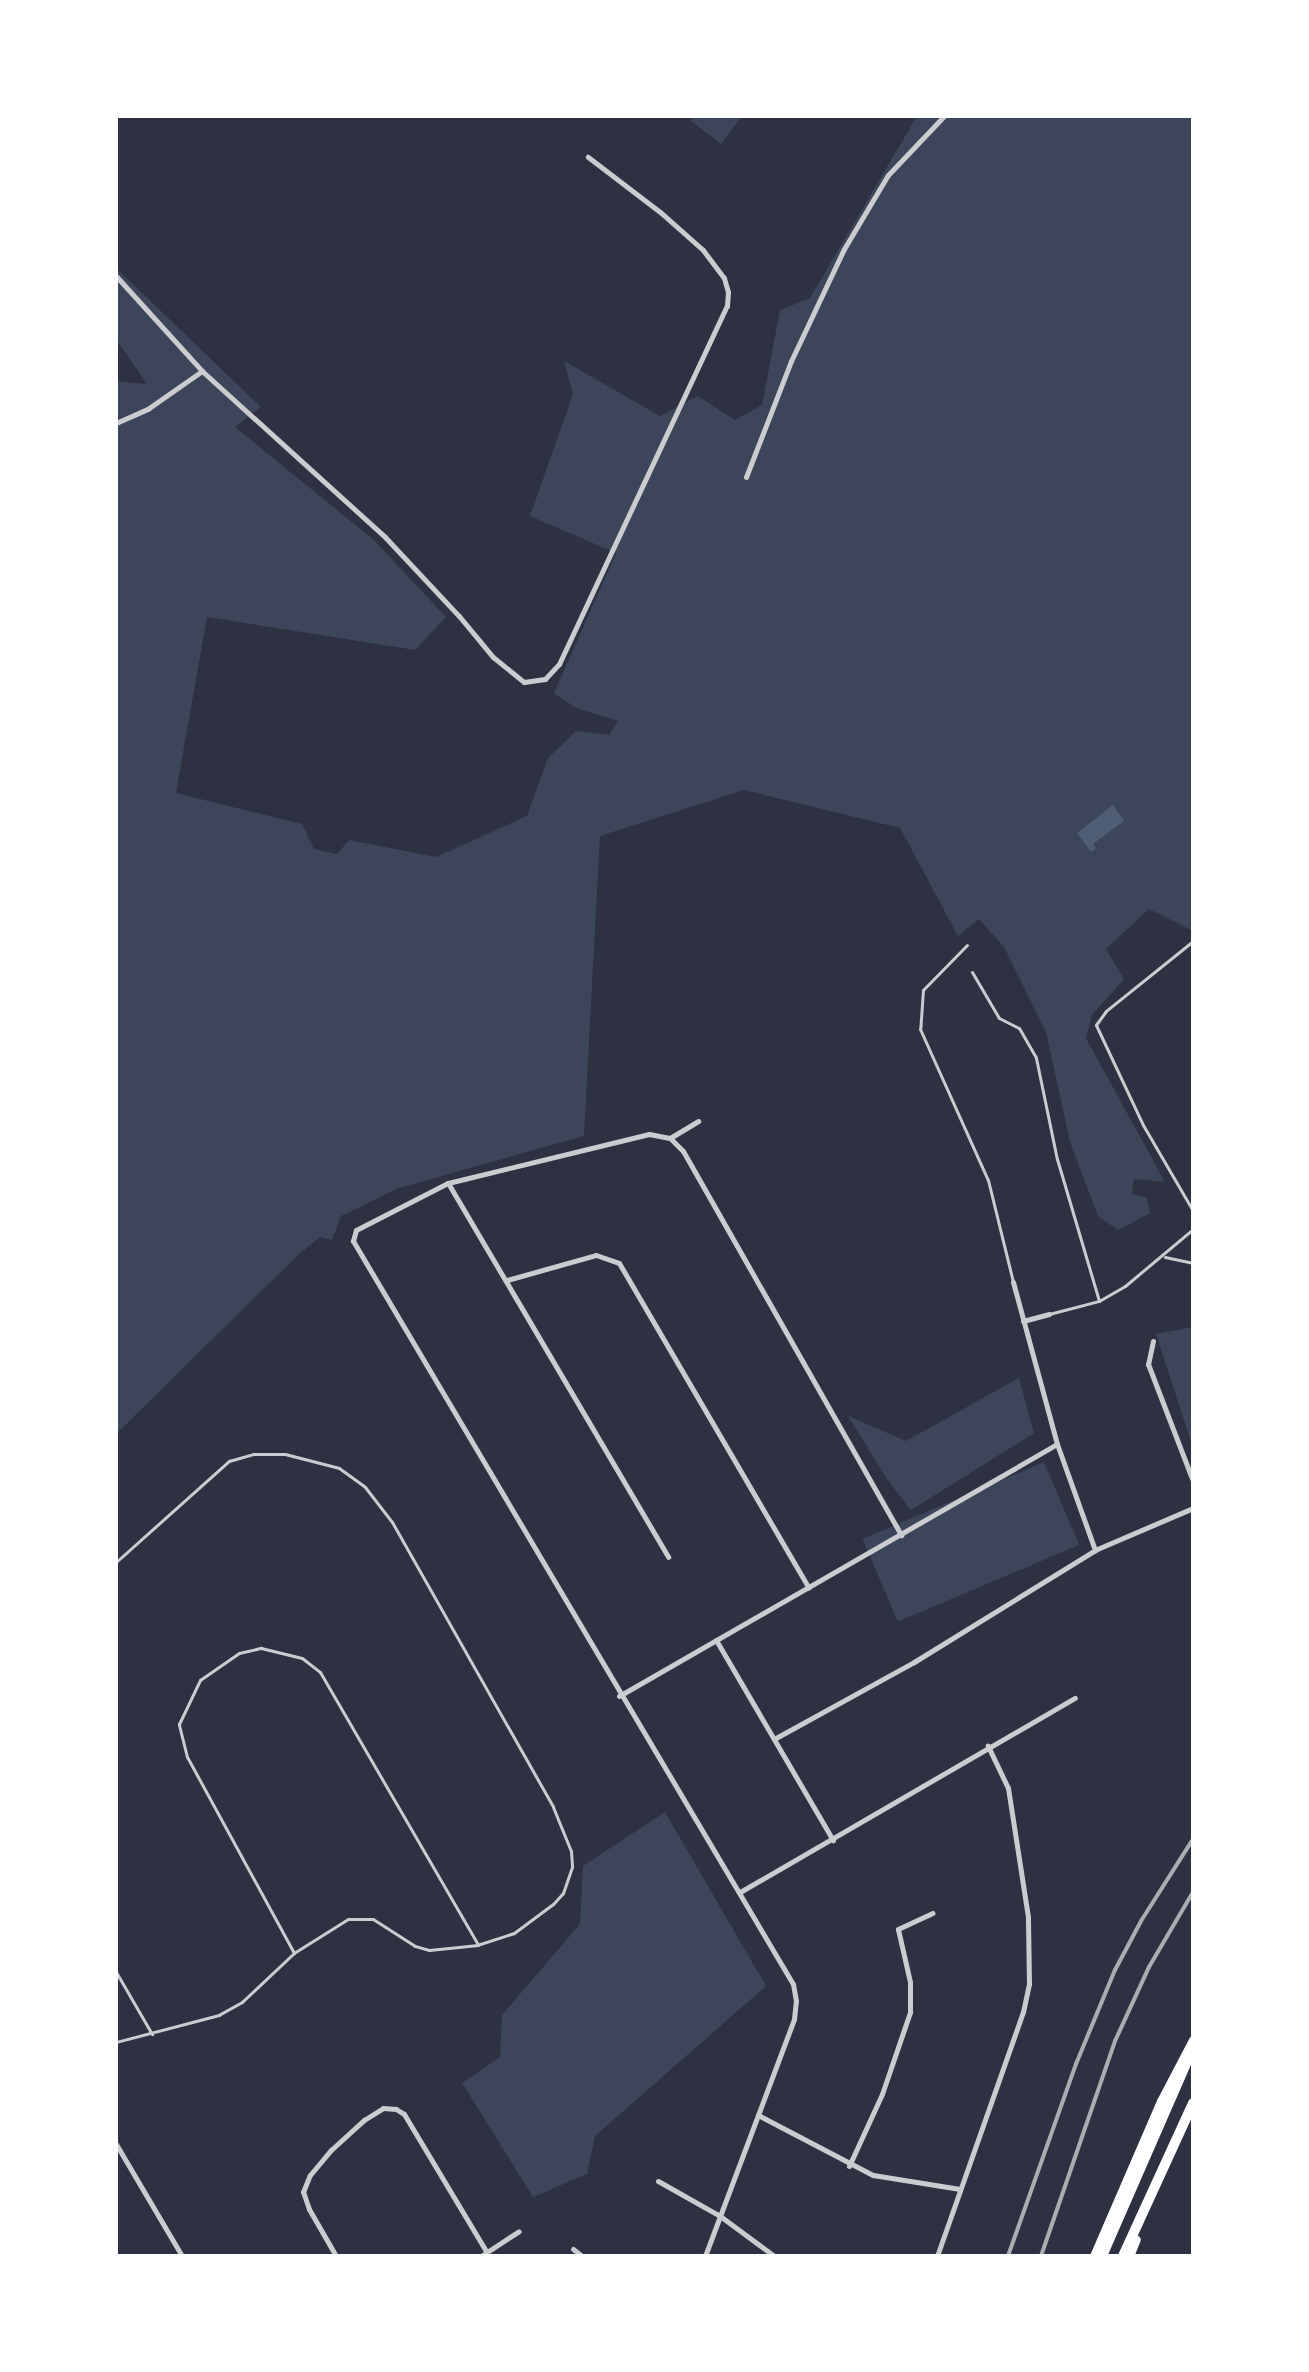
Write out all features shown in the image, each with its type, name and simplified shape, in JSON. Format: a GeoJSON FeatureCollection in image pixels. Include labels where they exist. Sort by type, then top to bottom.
{"type":"FeatureCollection","features":[{"type":"Feature","properties":{"kind":"highway"},"geometry":{"type":"LineString","coordinates":[[1094,2256],[1161,2101],[1193,2040]]}},
{"type":"Feature","properties":{"kind":"highway"},"geometry":{"type":"LineString","coordinates":[[1102,2256],[1193,2048]]}},
{"type":"Feature","properties":{"kind":"highway"},"geometry":{"type":"LineString","coordinates":[[1123,2256],[1193,2101]]}},
{"type":"Feature","properties":{"kind":"highway"},"geometry":{"type":"LineString","coordinates":[[1129,2256],[1193,2101]]}},
{"type":"Feature","properties":{"kind":"street"},"geometry":{"type":"LineString","coordinates":[[746,477],[791,361],[844,249],[888,175],[944,116]]}},
{"type":"Feature","properties":{"kind":"street"},"geometry":{"type":"LineString","coordinates":[[116,276],[202,371],[385,537],[513,675],[524,682],[545,679],[559,664],[727,306],[724,278],[703,250],[660,212],[588,157]]}},
{"type":"Feature","properties":{"kind":"street"},"geometry":{"type":"LineString","coordinates":[[116,423],[149,408],[202,371]]}},
{"type":"Feature","properties":{"kind":"street"},"geometry":{"type":"LineString","coordinates":[[670,1138],[698,1121]]}},
{"type":"Feature","properties":{"kind":"street"},"geometry":{"type":"LineString","coordinates":[[705,2256],[794,2019],[796,2001],[793,1984],[619,1696],[353,1241],[361,1225],[448,1183],[649,1134],[670,1138],[683,1151],[901,1535]]}},
{"type":"Feature","properties":{"kind":"street"},"geometry":{"type":"LineString","coordinates":[[448,1183],[668,1557]]}},
{"type":"Feature","properties":{"kind":"street"},"geometry":{"type":"LineString","coordinates":[[507,1280],[596,1255],[619,1263],[809,1588]]}},
{"type":"Feature","properties":{"kind":"street"},"geometry":{"type":"LineString","coordinates":[[1013,1282],[1057,1444],[1095,1550]]}},
{"type":"Feature","properties":{"kind":"street"},"geometry":{"type":"LineString","coordinates":[[1023,1321],[1049,1314]]}},
{"type":"Feature","properties":{"kind":"street"},"geometry":{"type":"LineString","coordinates":[[1153,1341],[1148,1364],[1193,1481]]}},
{"type":"Feature","properties":{"kind":"street"},"geometry":{"type":"LineString","coordinates":[[619,1696],[1057,1444]]}},
{"type":"Feature","properties":{"kind":"street"},"geometry":{"type":"LineString","coordinates":[[774,1739],[914,1662],[1095,1550],[1193,1508]]}},
{"type":"Feature","properties":{"kind":"street"},"geometry":{"type":"LineString","coordinates":[[716,1640],[833,1840]]}},
{"type":"Feature","properties":{"kind":"street"},"geometry":{"type":"LineString","coordinates":[[740,1892],[1075,1698]]}},
{"type":"Feature","properties":{"kind":"street"},"geometry":{"type":"LineString","coordinates":[[937,2256],[1023,2012],[1029,1984],[1028,1917],[1008,1788],[988,1746]]}},
{"type":"Feature","properties":{"kind":"street"},"geometry":{"type":"LineString","coordinates":[[849,2166],[882,2094],[910,2012],[910,1982],[897,1932],[900,1927],[932,1913]]}},
{"type":"Feature","properties":{"kind":"street"},"geometry":{"type":"LineString","coordinates":[[336,2256],[309,2209],[303,2192],[310,2175],[331,2150],[364,2120],[383,2108],[396,2109],[404,2114],[483,2254],[519,2231]]}},
{"type":"Feature","properties":{"kind":"street"},"geometry":{"type":"LineString","coordinates":[[758,2115],[849,2166],[873,2175],[960,2189]]}},
{"type":"Feature","properties":{"kind":"street"},"geometry":{"type":"LineString","coordinates":[[116,2144],[182,2256]]}},
{"type":"Feature","properties":{"kind":"street"},"geometry":{"type":"LineString","coordinates":[[658,2181],[720,2216],[774,2256]]}},
{"type":"Feature","properties":{"kind":"street"},"geometry":{"type":"LineString","coordinates":[[573,2249],[582,2256]]}},
{"type":"Feature","properties":{"kind":"lane"},"geometry":{"type":"LineString","coordinates":[[1193,941],[1106,1011],[1096,1025],[1143,1125],[1193,1211]]}},
{"type":"Feature","properties":{"kind":"lane"},"geometry":{"type":"LineString","coordinates":[[967,945],[923,990],[920,1029],[988,1180],[1013,1282]]}},
{"type":"Feature","properties":{"kind":"lane"},"geometry":{"type":"LineString","coordinates":[[972,972],[999,1018],[1019,1028],[1036,1058],[1057,1159],[1099,1301]]}},
{"type":"Feature","properties":{"kind":"lane"},"geometry":{"type":"LineString","coordinates":[[1049,1314],[1099,1301],[1164,1256],[1193,1229]]}},
{"type":"Feature","properties":{"kind":"lane"},"geometry":{"type":"LineString","coordinates":[[1164,1256],[1193,1263]]}},
{"type":"Feature","properties":{"kind":"lane"},"geometry":{"type":"LineString","coordinates":[[116,1562],[229,1461],[253,1454],[311,1458],[339,1468],[365,1487],[392,1522],[553,1807],[571,1851],[572,1867],[553,1904],[514,1933],[478,1945],[429,1950],[415,1946],[373,1919],[348,1919],[294,1953],[242,2002],[219,2015],[116,2042]]}},
{"type":"Feature","properties":{"kind":"lane"},"geometry":{"type":"LineString","coordinates":[[294,1953],[187,1757],[179,1724],[200,1680],[239,1653],[261,1648],[302,1658],[320,1672],[478,1945]]}},
{"type":"Feature","properties":{"kind":"lane"},"geometry":{"type":"LineString","coordinates":[[116,1972],[152,2034]]}},
{"type":"Feature","properties":{"kind":"shaded area"},"geometry":{"type":"Polygon","coordinates":[[[694,116],[742,116],[721,144],[691,121],[694,116]]]}},
{"type":"Feature","properties":{"kind":"shaded area"},"geometry":{"type":"Polygon","coordinates":[[[917,116],[1193,116],[1193,931],[1149,909],[1106,949],[1124,979],[1092,1015],[1086,1038],[1165,1182],[1134,1179],[1132,1194],[1147,1197],[1150,1213],[1118,1230],[1098,1216],[1070,1142],[1046,1032],[1004,947],[979,919],[958,936],[900,828],[744,790],[600,836],[584,1136],[399,1188],[341,1216],[332,1240],[320,1237],[298,1255],[116,1434],[116,381],[147,384],[116,339],[116,268],[261,407],[235,427],[374,540],[446,617],[415,650],[207,617],[176,793],[302,824],[314,849],[337,854],[349,840],[436,857],[527,816],[548,758],[576,731],[609,735],[618,721],[576,708],[554,693],[616,553],[530,516],[573,394],[564,361],[660,416],[698,396],[735,420],[762,405],[780,310],[810,298],[917,116]]]}},
{"type":"Feature","properties":{"kind":"shaded area"},"geometry":{"type":"Polygon","coordinates":[[[1113,805],[1124,821],[1093,844],[1096,848],[1091,852],[1077,833],[1113,805]]]}},
{"type":"Feature","properties":{"kind":"shaded area"},"geometry":{"type":"Polygon","coordinates":[[[1193,1327],[1193,1448],[1156,1334],[1193,1327]]]}},
{"type":"Feature","properties":{"kind":"shaded area"},"geometry":{"type":"Polygon","coordinates":[[[1019,1378],[1034,1433],[911,1510],[889,1482],[848,1416],[906,1441],[1019,1378]]]}},
{"type":"Feature","properties":{"kind":"shaded area"},"geometry":{"type":"Polygon","coordinates":[[[1044,1462],[1079,1545],[898,1622],[863,1539],[1044,1462]]]}},
{"type":"Feature","properties":{"kind":"shaded area"},"geometry":{"type":"Polygon","coordinates":[[[665,1812],[766,1986],[595,2136],[587,2174],[533,2197],[462,2083],[500,2057],[502,2015],[580,1924],[583,1866],[665,1812]]]}},
{"type":"Feature","properties":{"kind":"railway"},"geometry":{"type":"LineString","coordinates":[[1008,2256],[1076,2064],[1115,1970],[1141,1921],[1193,1839]]}},
{"type":"Feature","properties":{"kind":"railway"},"geometry":{"type":"LineString","coordinates":[[1041,2256],[1115,2041],[1149,1967],[1193,1892]]}}]}
